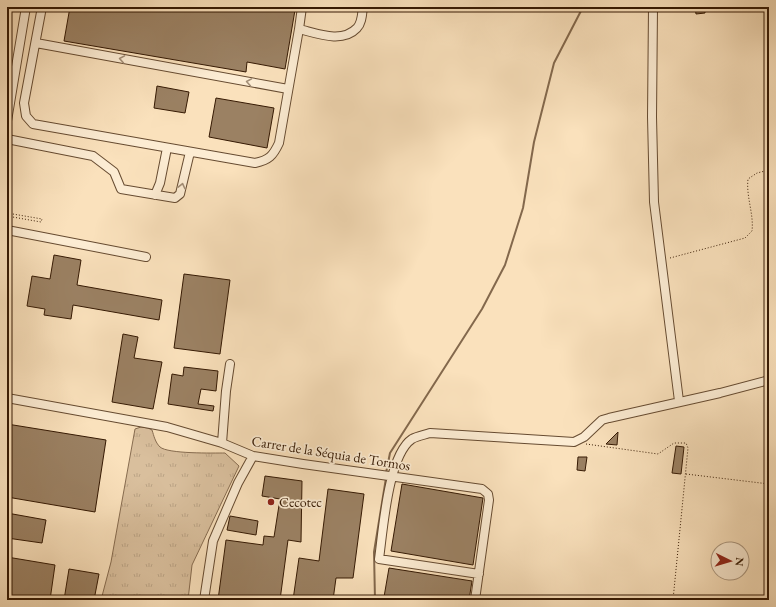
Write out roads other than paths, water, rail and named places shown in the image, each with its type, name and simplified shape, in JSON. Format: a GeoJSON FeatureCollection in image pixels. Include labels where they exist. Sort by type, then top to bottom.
{"type":"FeatureCollection","features":[{"type":"Feature","properties":{"kind":"street"},"geometry":{"type":"LineString","coordinates":[[7,121],[26,7]]}},
{"type":"Feature","properties":{"kind":"street"},"geometry":{"type":"LineString","coordinates":[[42,7],[24,103],[26,116],[33,124],[255,163],[264,161],[274,154],[279,143],[302,7]]}},
{"type":"Feature","properties":{"kind":"street"},"geometry":{"type":"LineString","coordinates":[[298,29],[335,37],[347,35],[357,28],[361,19],[363,7]]}},
{"type":"Feature","properties":{"kind":"street"},"geometry":{"type":"LineString","coordinates":[[653,7],[652,117],[654,202],[679,401]]}},
{"type":"Feature","properties":{"kind":"street"},"geometry":{"type":"LineString","coordinates":[[36,43],[288,89]]}},
{"type":"Feature","properties":{"kind":"street"},"geometry":{"type":"LineString","coordinates":[[7,139],[93,156],[114,172],[121,189],[175,198],[180,194],[190,152]]}},
{"type":"Feature","properties":{"kind":"street"},"geometry":{"type":"LineString","coordinates":[[155,195],[160,183],[167,148]]}},
{"type":"Feature","properties":{"kind":"street"},"geometry":{"type":"LineString","coordinates":[[7,230],[146,257]]}},
{"type":"Feature","properties":{"kind":"street"},"geometry":{"type":"LineString","coordinates":[[222,443],[226,391],[230,364]]}},
{"type":"Feature","properties":{"kind":"street"},"geometry":{"type":"LineString","coordinates":[[475,600],[479,574],[379,559],[391,477],[400,455],[405,446],[412,439],[430,433],[574,442],[584,437],[602,420],[679,401],[720,393],[769,380]]}},
{"type":"Feature","properties":{"kind":"street","name":"Carrer de la Séquia de Tormos"},"geometry":{"type":"LineString","coordinates":[[7,398],[167,427],[222,443],[253,456],[482,489],[488,494],[490,500],[479,574]]}},
{"type":"Feature","properties":{"kind":"street"},"geometry":{"type":"LineString","coordinates":[[204,600],[213,541],[238,483],[253,456]]}},
{"type":"Feature","properties":{"kind":"waterway"},"geometry":{"type":"LineString","coordinates":[[386,473],[390,453],[482,309],[505,265],[523,208],[534,142],[554,63],[583,7]]}},
{"type":"Feature","properties":{"kind":"waterway"},"geometry":{"type":"LineString","coordinates":[[375,600],[374,552],[386,478]]}},
{"type":"Feature","properties":{"kind":"place","name":"Cecotec"},"geometry":{"type":"Point","coordinates":[271,502]}}]}
